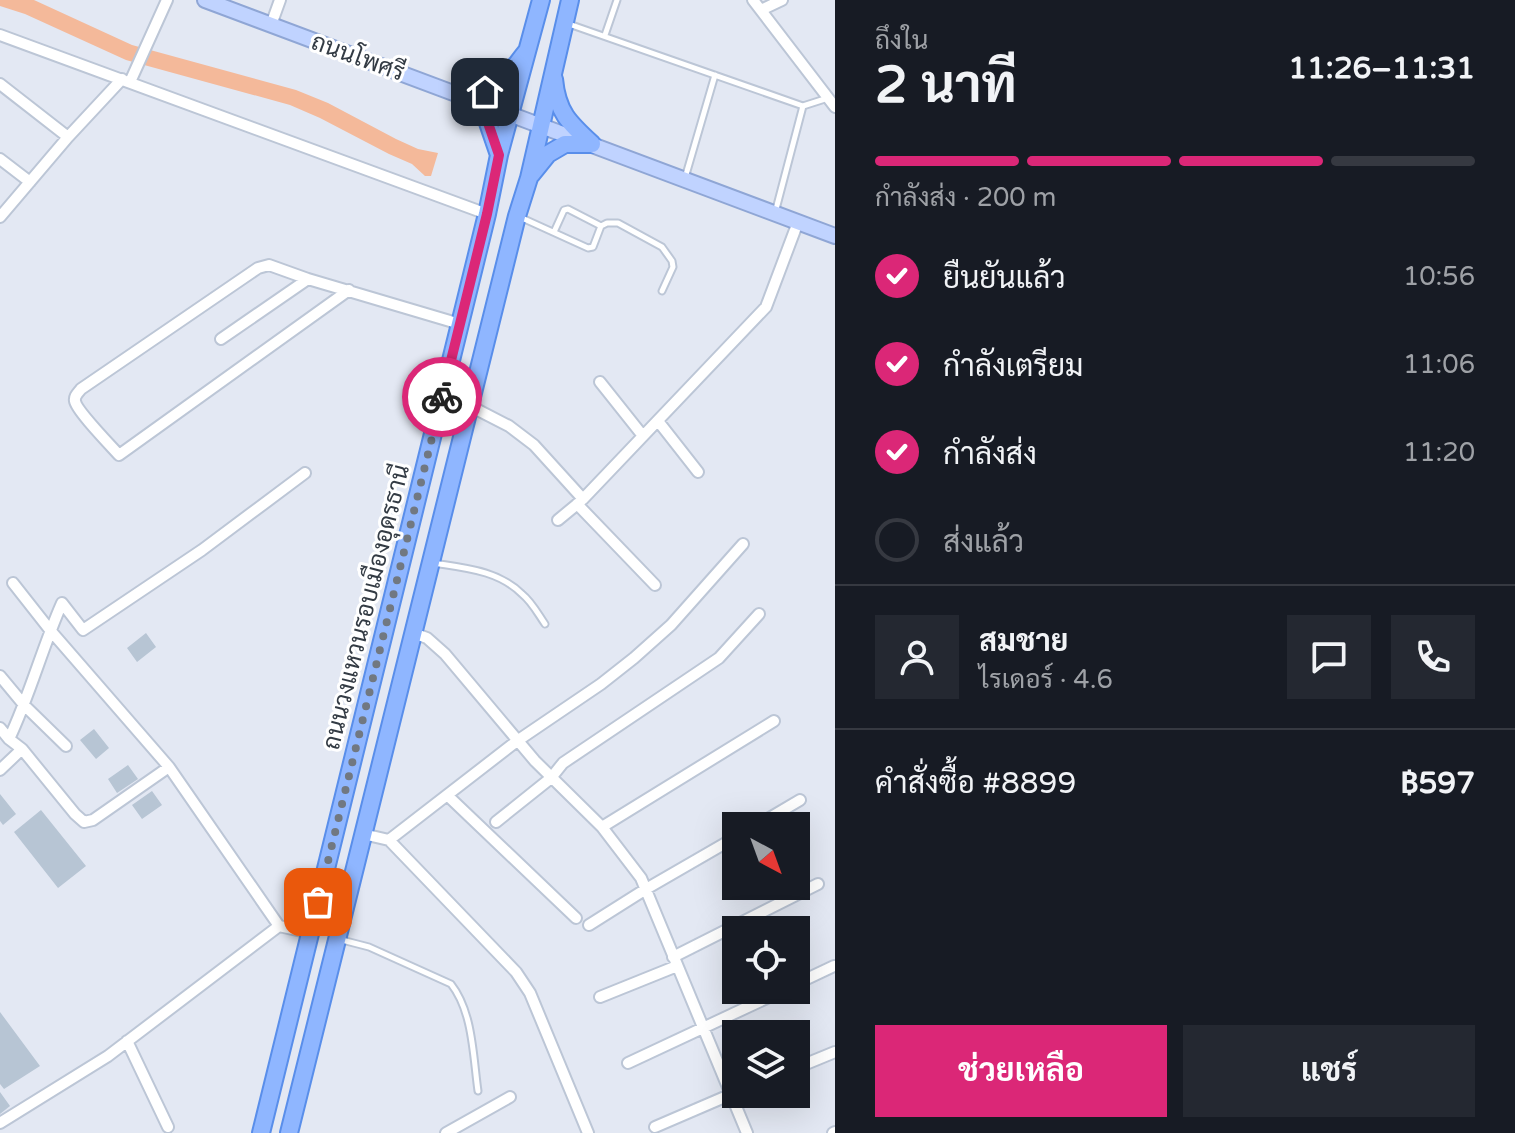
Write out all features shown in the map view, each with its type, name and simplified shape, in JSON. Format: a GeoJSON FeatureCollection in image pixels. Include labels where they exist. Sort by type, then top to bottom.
{"type":"FeatureCollection","features":[{"type":"Feature","properties":{"kind":"main road","name":"ถนนวงแหวนรอบเมืองอุดรธานี"},"geometry":{"type":"LineString","coordinates":[[261,1133],[499,155],[541,0]]}},
{"type":"Feature","properties":{"kind":"main road"},"geometry":{"type":"LineString","coordinates":[[289,1133],[529,178],[570,0]]}},
{"type":"Feature","properties":{"kind":"main road"},"geometry":{"type":"LineString","coordinates":[[499,155],[487,120],[472,99],[494,88],[528,51]]}},
{"type":"Feature","properties":{"kind":"main road"},"geometry":{"type":"LineString","coordinates":[[553,72],[555,95],[562,113],[592,144]]}},
{"type":"Feature","properties":{"kind":"main road"},"geometry":{"type":"LineString","coordinates":[[529,178],[548,154],[565,144],[592,144]]}},
{"type":"Feature","properties":{"kind":"street"},"geometry":{"type":"LineString","coordinates":[[0,217],[68,137],[126,81],[137,66],[167,0]]}},
{"type":"Feature","properties":{"kind":"street","name":"ถนนโพศรี"},"geometry":{"type":"LineString","coordinates":[[205,0],[835,236]]}},
{"type":"Feature","properties":{"kind":"street"},"geometry":{"type":"LineString","coordinates":[[271,25],[280,0]]}},
{"type":"Feature","properties":{"kind":"street"},"geometry":{"type":"LineString","coordinates":[[753,0],[831,96],[835,107]]}},
{"type":"Feature","properties":{"kind":"street"},"geometry":{"type":"LineString","coordinates":[[761,10],[782,0]]}},
{"type":"Feature","properties":{"kind":"street"},"geometry":{"type":"LineString","coordinates":[[0,35],[487,214]]}},
{"type":"Feature","properties":{"kind":"street"},"geometry":{"type":"LineString","coordinates":[[0,84],[68,137]]}},
{"type":"Feature","properties":{"kind":"street"},"geometry":{"type":"LineString","coordinates":[[0,159],[30,182]]}},
{"type":"Feature","properties":{"kind":"street"},"geometry":{"type":"LineString","coordinates":[[558,520],[580,502],[766,307],[798,222]]}},
{"type":"Feature","properties":{"kind":"street"},"geometry":{"type":"LineString","coordinates":[[349,290],[119,455],[77,405],[75,396],[81,389],[258,268],[269,265],[460,324]]}},
{"type":"Feature","properties":{"kind":"street"},"geometry":{"type":"LineString","coordinates":[[221,339],[308,279]]}},
{"type":"Feature","properties":{"kind":"street"},"geometry":{"type":"LineString","coordinates":[[600,382],[643,436]]}},
{"type":"Feature","properties":{"kind":"street"},"geometry":{"type":"LineString","coordinates":[[470,406],[509,426],[534,445],[580,502],[655,585]]}},
{"type":"Feature","properties":{"kind":"street"},"geometry":{"type":"LineString","coordinates":[[658,421],[698,472]]}},
{"type":"Feature","properties":{"kind":"street"},"geometry":{"type":"LineString","coordinates":[[9,739],[25,706],[62,603],[83,630],[202,550],[305,473]]}},
{"type":"Feature","properties":{"kind":"street"},"geometry":{"type":"LineString","coordinates":[[389,840],[517,741],[634,658],[671,625],[743,544]]}},
{"type":"Feature","properties":{"kind":"street"},"geometry":{"type":"LineString","coordinates":[[13,583],[169,767],[279,926],[311,933]]}},
{"type":"Feature","properties":{"kind":"street"},"geometry":{"type":"LineString","coordinates":[[496,822],[551,778],[563,763],[719,658],[759,614]]}},
{"type":"Feature","properties":{"kind":"street"},"geometry":{"type":"LineString","coordinates":[[413,633],[436,645],[517,741],[602,827],[641,878],[722,1068]]}},
{"type":"Feature","properties":{"kind":"street"},"geometry":{"type":"LineString","coordinates":[[0,676],[66,746]]}},
{"type":"Feature","properties":{"kind":"street"},"geometry":{"type":"LineString","coordinates":[[602,827],[774,721]]}},
{"type":"Feature","properties":{"kind":"street"},"geometry":{"type":"LineString","coordinates":[[0,728],[22,749],[84,822],[93,820],[169,767]]}},
{"type":"Feature","properties":{"kind":"street"},"geometry":{"type":"LineString","coordinates":[[0,770],[22,749]]}},
{"type":"Feature","properties":{"kind":"street"},"geometry":{"type":"LineString","coordinates":[[447,795],[576,918]]}},
{"type":"Feature","properties":{"kind":"street"},"geometry":{"type":"LineString","coordinates":[[780,812],[800,800]]}},
{"type":"Feature","properties":{"kind":"street"},"geometry":{"type":"LineString","coordinates":[[363,834],[389,840],[516,972],[530,993],[588,1133]]}},
{"type":"Feature","properties":{"kind":"street"},"geometry":{"type":"LineString","coordinates":[[589,925],[722,845]]}},
{"type":"Feature","properties":{"kind":"street"},"geometry":{"type":"LineString","coordinates":[[600,997],[675,962],[818,884]]}},
{"type":"Feature","properties":{"kind":"street"},"geometry":{"type":"LineString","coordinates":[[0,1123],[108,1056],[279,926]]}},
{"type":"Feature","properties":{"kind":"street"},"geometry":{"type":"LineString","coordinates":[[810,977],[834,966]]}},
{"type":"Feature","properties":{"kind":"street"},"geometry":{"type":"LineString","coordinates":[[628,1063],[755,1004]]}},
{"type":"Feature","properties":{"kind":"street"},"geometry":{"type":"LineString","coordinates":[[127,1041],[168,1127]]}},
{"type":"Feature","properties":{"kind":"street"},"geometry":{"type":"LineString","coordinates":[[810,1062],[835,1052]]}},
{"type":"Feature","properties":{"kind":"street"},"geometry":{"type":"LineString","coordinates":[[446,1133],[510,1097]]}},
{"type":"Feature","properties":{"kind":"street"},"geometry":{"type":"LineString","coordinates":[[655,1127],[722,1098]]}},
{"type":"Feature","properties":{"kind":"street"},"geometry":{"type":"LineString","coordinates":[[738,1108],[747,1133]]}},
{"type":"Feature","properties":{"kind":"lane"},"geometry":{"type":"LineString","coordinates":[[605,35],[617,0]]}},
{"type":"Feature","properties":{"kind":"lane"},"geometry":{"type":"LineString","coordinates":[[565,23],[803,106],[831,96]]}},
{"type":"Feature","properties":{"kind":"lane"},"geometry":{"type":"LineString","coordinates":[[684,179],[715,75]]}},
{"type":"Feature","properties":{"kind":"lane"},"geometry":{"type":"LineString","coordinates":[[775,214],[803,106]]}},
{"type":"Feature","properties":{"kind":"lane"},"geometry":{"type":"LineString","coordinates":[[554,232],[564,210],[568,209],[601,226]]}},
{"type":"Feature","properties":{"kind":"lane"},"geometry":{"type":"LineString","coordinates":[[517,216],[591,248],[601,226]]}},
{"type":"Feature","properties":{"kind":"lane"},"geometry":{"type":"LineString","coordinates":[[601,226],[618,223],[662,247],[673,267],[662,291]]}},
{"type":"Feature","properties":{"kind":"lane"},"geometry":{"type":"LineString","coordinates":[[431,562],[482,571],[509,583],[522,593],[545,624]]}},
{"type":"Feature","properties":{"kind":"lane"},"geometry":{"type":"LineString","coordinates":[[337,939],[369,947],[451,984],[459,994],[469,1029],[478,1091]]}},
{"type":"Feature","properties":{"kind":"shaded area"},"geometry":{"type":"Polygon","coordinates":[[[0,0],[34,0],[132,45],[296,90],[328,103],[418,149],[438,153],[431,176],[425,176],[412,164],[290,105],[126,60],[25,14],[0,6],[0,0]]]}},
{"type":"Feature","properties":{"kind":"building"},"geometry":{"type":"Polygon","coordinates":[[[146,633],[156,647],[137,662],[127,648],[146,633]]]}},
{"type":"Feature","properties":{"kind":"building"},"geometry":{"type":"Polygon","coordinates":[[[94,729],[109,748],[96,759],[80,740],[94,729]]]}},
{"type":"Feature","properties":{"kind":"building"},"geometry":{"type":"Polygon","coordinates":[[[128,765],[138,779],[117,793],[108,779],[128,765]]]}},
{"type":"Feature","properties":{"kind":"building"},"geometry":{"type":"Polygon","coordinates":[[[152,791],[162,805],[142,819],[132,805],[152,791]]]}},
{"type":"Feature","properties":{"kind":"building"},"geometry":{"type":"Polygon","coordinates":[[[0,794],[16,814],[3,825],[0,821],[0,794]]]}},
{"type":"Feature","properties":{"kind":"building"},"geometry":{"type":"Polygon","coordinates":[[[41,810],[86,866],[58,888],[14,832],[41,810]]]}},
{"type":"Feature","properties":{"kind":"building"},"geometry":{"type":"Polygon","coordinates":[[[0,1012],[40,1066],[4,1089],[0,1084],[0,1012]]]}},
{"type":"Feature","properties":{"kind":"building"},"geometry":{"type":"Polygon","coordinates":[[[0,1092],[10,1106],[0,1114],[0,1092]]]}},
{"type":"Feature","properties":{"kind":"way so far"},"geometry":{"type":"LineString","coordinates":[[318,902],[442,397]]}},
{"type":"Feature","properties":{"kind":"route"},"geometry":{"type":"LineString","coordinates":[[442,397],[499,155],[487,120],[472,99],[485,92]]}}]}
